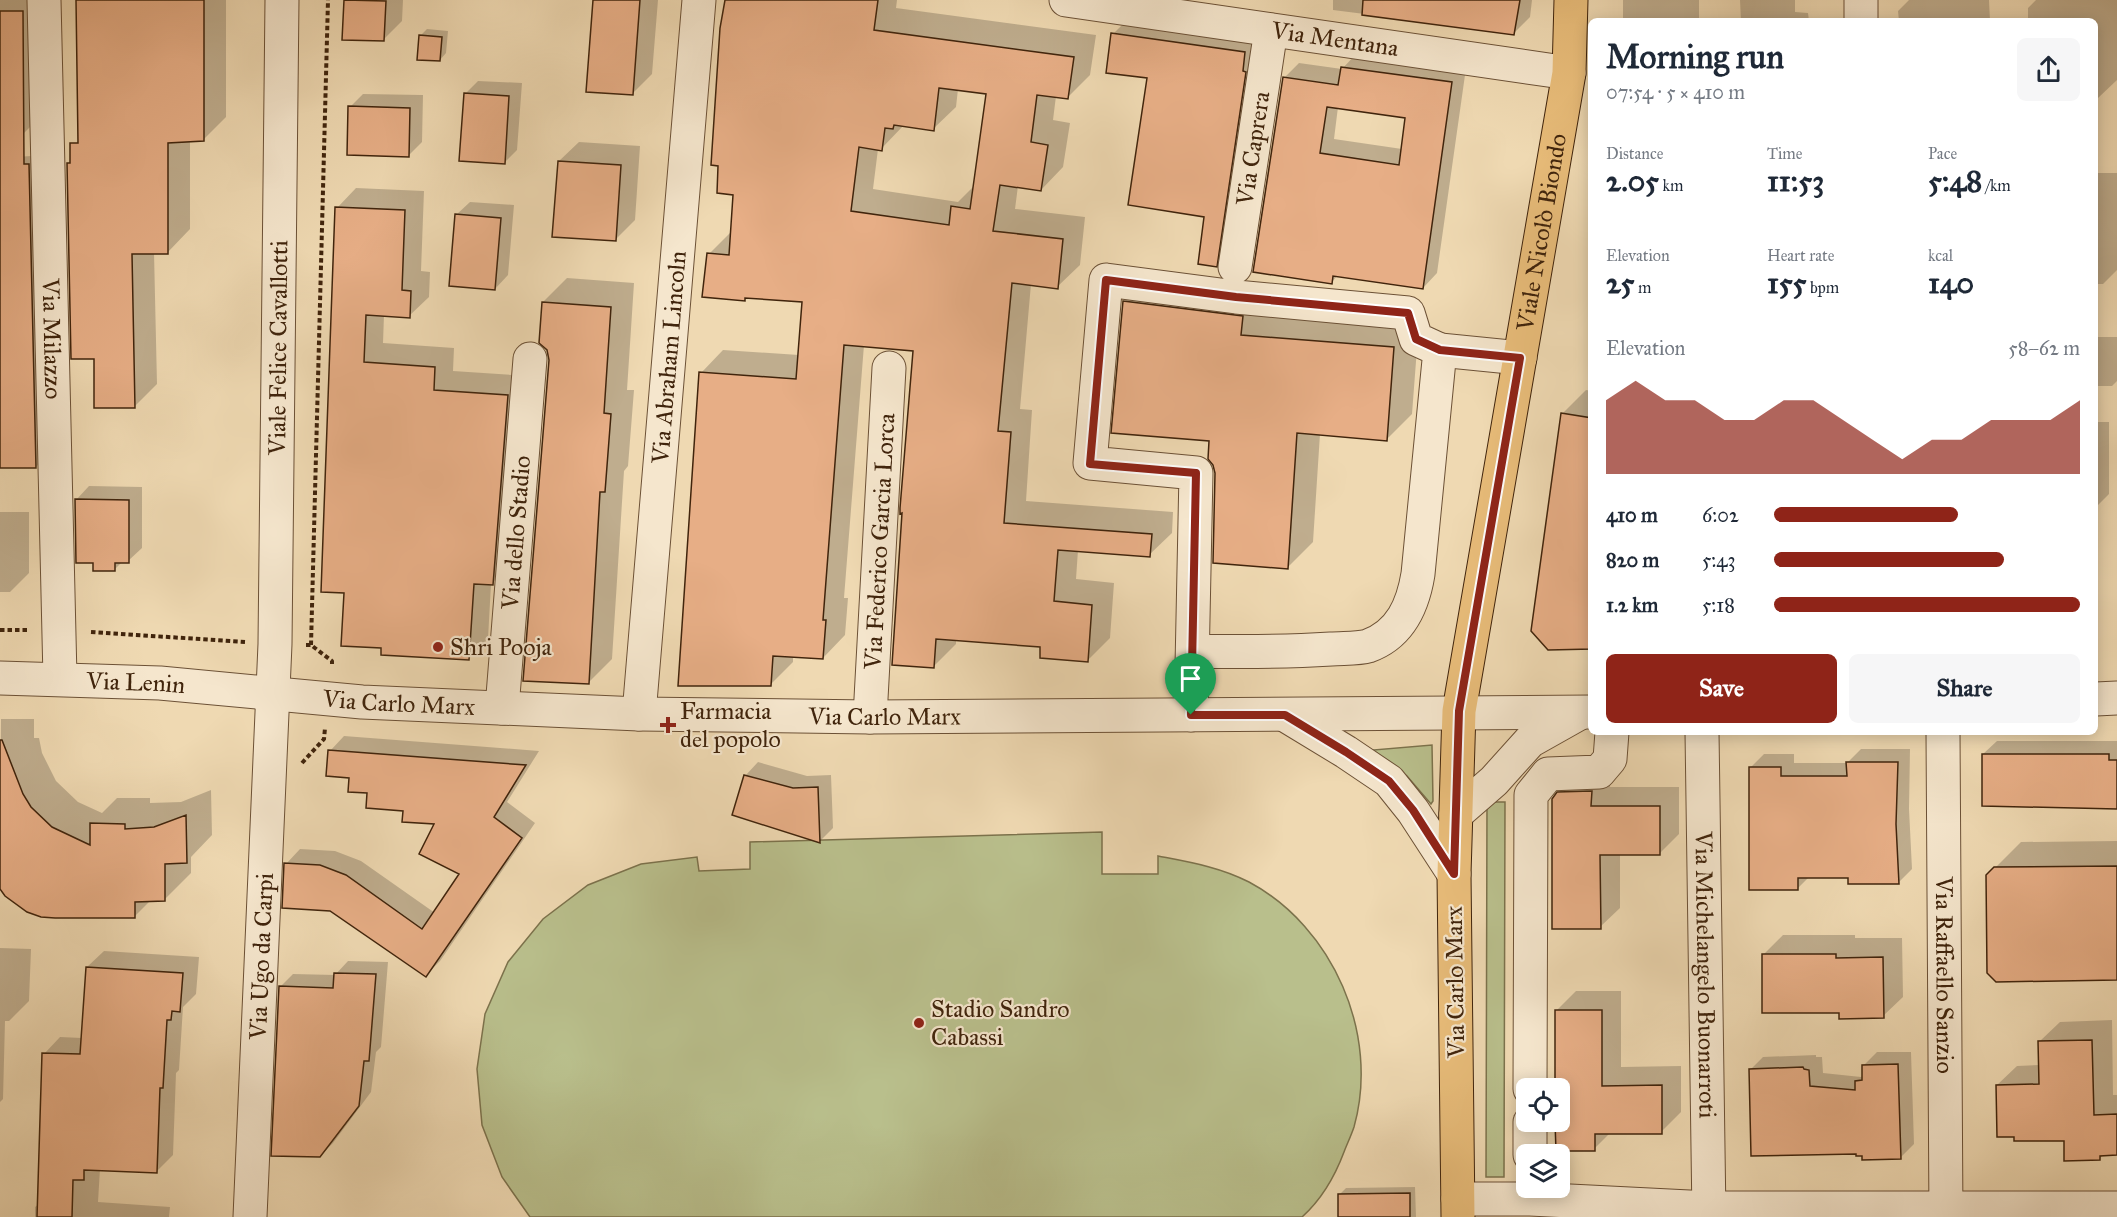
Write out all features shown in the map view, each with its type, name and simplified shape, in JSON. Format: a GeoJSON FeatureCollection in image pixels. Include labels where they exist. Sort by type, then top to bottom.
{"type":"FeatureCollection","features":[{"type":"Feature","properties":{"kind":"main road","name":"Viale Nicolò Biondo"},"geometry":{"type":"LineString","coordinates":[[1459,711],[1569,73],[1571,0]]}},
{"type":"Feature","properties":{"kind":"main road","name":"Via Carlo Marx"},"geometry":{"type":"LineString","coordinates":[[1458,1208],[1454,874],[1459,711]]}},
{"type":"Feature","properties":{"kind":"street","name":"Via Milazzo"},"geometry":{"type":"LineString","coordinates":[[44,0],[60,678]]}},
{"type":"Feature","properties":{"kind":"street","name":"Viale Felice Cavallotti"},"geometry":{"type":"LineString","coordinates":[[271,694],[275,645],[282,0]]}},
{"type":"Feature","properties":{"kind":"street","name":"Via Abraham Lincoln"},"geometry":{"type":"LineString","coordinates":[[639,714],[699,0]]}},
{"type":"Feature","properties":{"kind":"street","name":"Via Mentana"},"geometry":{"type":"LineString","coordinates":[[1066,0],[1170,8],[1271,30],[1569,73]]}},
{"type":"Feature","properties":{"kind":"street"},"geometry":{"type":"LineString","coordinates":[[1861,0],[1861,18]]}},
{"type":"Feature","properties":{"kind":"street","name":"Via Caprera"},"geometry":{"type":"LineString","coordinates":[[1235,267],[1271,30]]}},
{"type":"Feature","properties":{"kind":"street"},"geometry":{"type":"LineString","coordinates":[[1191,715],[1196,473],[1090,464],[1106,280],[1236,297],[1408,313],[1416,339],[1440,350],[1520,358]]}},
{"type":"Feature","properties":{"kind":"street"},"geometry":{"type":"LineString","coordinates":[[1193,651],[1274,653],[1367,646],[1390,633],[1407,614],[1415,596],[1418,574],[1440,350]]}},
{"type":"Feature","properties":{"kind":"street","name":"Via dello Stadio"},"geometry":{"type":"LineString","coordinates":[[502,708],[530,359]]}},
{"type":"Feature","properties":{"kind":"street","name":"Via Federico Garcia Lorca"},"geometry":{"type":"LineString","coordinates":[[870,717],[889,368]]}},
{"type":"Feature","properties":{"kind":"street","name":"Via Lenin"},"geometry":{"type":"LineString","coordinates":[[0,678],[60,678],[160,683],[271,694]]}},
{"type":"Feature","properties":{"kind":"street","name":"Via Carlo Marx"},"geometry":{"type":"LineString","coordinates":[[271,694],[362,702],[639,714],[870,717],[1285,715],[1459,711],[1587,712]]}},
{"type":"Feature","properties":{"kind":"street","name":"Via Ugo da Carpi"},"geometry":{"type":"LineString","coordinates":[[250,1217],[271,694]]}},
{"type":"Feature","properties":{"kind":"street"},"geometry":{"type":"LineString","coordinates":[[2098,699],[2117,698]]}},
{"type":"Feature","properties":{"kind":"street"},"geometry":{"type":"LineString","coordinates":[[1455,814],[1494,782],[1530,741],[1587,712]]}},
{"type":"Feature","properties":{"kind":"street"},"geometry":{"type":"LineString","coordinates":[[1285,715],[1389,781],[1413,810],[1454,874]]}},
{"type":"Feature","properties":{"kind":"street"},"geometry":{"type":"LineString","coordinates":[[1530,1078],[1531,795],[1548,774],[1599,772],[1610,759],[1612,735]]}},
{"type":"Feature","properties":{"kind":"street","name":"Via Michelangelo Buonarroti"},"geometry":{"type":"LineString","coordinates":[[1702,735],[1709,1212]]}},
{"type":"Feature","properties":{"kind":"street","name":"Via Raffaello Sanzio"},"geometry":{"type":"LineString","coordinates":[[1943,735],[1946,1213]]}},
{"type":"Feature","properties":{"kind":"street"},"geometry":{"type":"LineString","coordinates":[[1458,1208],[1530,1201],[1709,1212],[1946,1213],[2117,1208]]}},
{"type":"Feature","properties":{"kind":"path"},"geometry":{"type":"LineString","coordinates":[[0,630],[58,629],[275,645],[311,645],[328,0]]}},
{"type":"Feature","properties":{"kind":"green space"},"geometry":{"type":"Polygon","coordinates":[[[1432,745],[1433,801],[1431,804],[1407,776],[1373,750],[1432,745]]]}},
{"type":"Feature","properties":{"kind":"green space"},"geometry":{"type":"Polygon","coordinates":[[[1487,802],[1505,802],[1504,1177],[1486,1177],[1487,802]]]}},
{"type":"Feature","properties":{"kind":"green space","name":"Stadio Sandro Cabassi"},"geometry":{"type":"Polygon","coordinates":[[[1102,832],[1102,874],[1158,874],[1158,856],[1216,869],[1249,882],[1279,902],[1304,926],[1326,955],[1343,986],[1354,1020],[1360,1056],[1360,1092],[1354,1127],[1327,1187],[1302,1217],[530,1217],[502,1177],[482,1125],[477,1069],[485,1014],[508,962],[543,919],[588,885],[641,864],[697,857],[699,871],[750,869],[750,842],[1102,832]]]}},
{"type":"Feature","properties":{"kind":"building"},"geometry":{"type":"Polygon","coordinates":[[[76,0],[204,0],[204,141],[168,143],[168,254],[132,254],[135,408],[94,408],[94,359],[71,359],[67,163],[70,163],[70,143],[78,143],[76,0]]]}},
{"type":"Feature","properties":{"kind":"building"},"geometry":{"type":"Polygon","coordinates":[[[344,0],[386,1],[384,41],[342,40],[344,0]]]}},
{"type":"Feature","properties":{"kind":"building"},"geometry":{"type":"Polygon","coordinates":[[[593,0],[640,0],[633,95],[586,92],[593,0]]]}},
{"type":"Feature","properties":{"kind":"building"},"geometry":{"type":"Polygon","coordinates":[[[725,0],[878,0],[874,30],[1074,57],[1068,99],[1037,95],[1031,142],[1048,145],[1041,191],[1000,185],[993,231],[1063,239],[1058,289],[1012,283],[998,431],[1011,432],[1004,523],[1152,534],[1150,557],[1058,550],[1054,601],[1092,605],[1088,662],[1040,658],[1040,647],[936,639],[934,668],[892,665],[902,513],[900,514],[900,508],[913,351],[844,345],[823,620],[826,620],[823,659],[773,656],[771,686],[678,686],[699,372],[796,379],[802,302],[745,298],[745,301],[702,297],[707,253],[729,255],[733,195],[717,193],[718,166],[711,165],[720,28],[725,0]],[[939,88],[934,131],[894,125],[893,129],[885,128],[882,151],[859,147],[851,211],[949,225],[951,206],[970,209],[986,94],[939,88]]]}},
{"type":"Feature","properties":{"kind":"building"},"geometry":{"type":"Polygon","coordinates":[[[1363,0],[1520,0],[1514,35],[1362,15],[1363,0]]]}},
{"type":"Feature","properties":{"kind":"building"},"geometry":{"type":"Polygon","coordinates":[[[0,11],[23,11],[24,164],[29,164],[36,468],[0,468],[0,11]]]}},
{"type":"Feature","properties":{"kind":"building"},"geometry":{"type":"Polygon","coordinates":[[[1111,33],[1245,52],[1243,71],[1246,72],[1217,267],[1198,264],[1204,217],[1128,205],[1147,78],[1106,73],[1111,33]]]}},
{"type":"Feature","properties":{"kind":"building"},"geometry":{"type":"Polygon","coordinates":[[[419,35],[442,37],[440,61],[417,60],[419,35]]]}},
{"type":"Feature","properties":{"kind":"building"},"geometry":{"type":"Polygon","coordinates":[[[1341,67],[1452,82],[1423,289],[1333,276],[1332,284],[1253,272],[1283,77],[1338,85],[1341,67]],[[1327,107],[1320,153],[1399,165],[1405,118],[1327,107]]]}},
{"type":"Feature","properties":{"kind":"building"},"geometry":{"type":"Polygon","coordinates":[[[464,93],[509,96],[505,164],[459,161],[464,93]]]}},
{"type":"Feature","properties":{"kind":"building"},"geometry":{"type":"Polygon","coordinates":[[[348,106],[410,108],[409,157],[347,155],[348,106]]]}},
{"type":"Feature","properties":{"kind":"building"},"geometry":{"type":"Polygon","coordinates":[[[558,161],[621,165],[616,241],[552,237],[558,161]]]}},
{"type":"Feature","properties":{"kind":"building"},"geometry":{"type":"Polygon","coordinates":[[[335,207],[405,210],[402,290],[411,291],[410,318],[366,315],[364,362],[435,367],[434,390],[508,395],[493,585],[474,584],[469,660],[381,655],[381,648],[341,646],[344,593],[321,592],[335,207]]]}},
{"type":"Feature","properties":{"kind":"building"},"geometry":{"type":"Polygon","coordinates":[[[455,214],[501,218],[495,290],[449,286],[455,214]]]}},
{"type":"Feature","properties":{"kind":"building"},"geometry":{"type":"Polygon","coordinates":[[[1123,301],[1243,316],[1241,335],[1394,347],[1387,441],[1297,433],[1288,569],[1213,563],[1215,473],[1208,459],[1209,441],[1111,433],[1123,301]]]}},
{"type":"Feature","properties":{"kind":"building"},"geometry":{"type":"Polygon","coordinates":[[[542,302],[611,307],[604,413],[611,414],[605,492],[600,492],[589,684],[523,681],[549,360],[547,350],[539,343],[542,302]]]}},
{"type":"Feature","properties":{"kind":"building"},"geometry":{"type":"Polygon","coordinates":[[[1561,413],[1588,417],[1588,649],[1548,650],[1531,631],[1561,413]]]}},
{"type":"Feature","properties":{"kind":"building"},"geometry":{"type":"Polygon","coordinates":[[[75,499],[129,500],[129,563],[115,563],[115,571],[93,571],[93,563],[76,563],[75,499]]]}},
{"type":"Feature","properties":{"kind":"building"},"geometry":{"type":"Polygon","coordinates":[[[0,740],[2,740],[23,794],[31,807],[52,827],[90,845],[90,823],[125,824],[125,829],[154,827],[186,815],[187,863],[165,864],[165,901],[135,902],[135,918],[55,918],[41,917],[27,912],[5,896],[0,889],[0,740]]]}},
{"type":"Feature","properties":{"kind":"building"},"geometry":{"type":"Polygon","coordinates":[[[328,750],[526,765],[494,817],[522,838],[426,977],[330,911],[282,908],[284,863],[320,865],[346,875],[422,929],[459,874],[419,854],[434,824],[402,822],[403,811],[366,808],[367,793],[348,792],[349,778],[326,776],[328,750]]]}},
{"type":"Feature","properties":{"kind":"building"},"geometry":{"type":"Polygon","coordinates":[[[1982,754],[2109,754],[2109,760],[2117,760],[2117,809],[1982,806],[1982,754]]]}},
{"type":"Feature","properties":{"kind":"building"},"geometry":{"type":"Polygon","coordinates":[[[1846,762],[1898,762],[1896,824],[1899,884],[1848,884],[1848,878],[1798,878],[1798,890],[1749,890],[1749,767],[1781,767],[1781,776],[1847,776],[1846,762]]]}},
{"type":"Feature","properties":{"kind":"building"},"geometry":{"type":"Polygon","coordinates":[[[744,775],[793,788],[818,787],[820,843],[732,815],[744,775]]]}},
{"type":"Feature","properties":{"kind":"building"},"geometry":{"type":"Polygon","coordinates":[[[1592,791],[1591,806],[1660,806],[1660,855],[1600,855],[1601,929],[1552,929],[1552,799],[1557,792],[1592,791]]]}},
{"type":"Feature","properties":{"kind":"building"},"geometry":{"type":"Polygon","coordinates":[[[2117,866],[2117,980],[1996,982],[1987,973],[1986,875],[1994,867],[2117,866]]]}},
{"type":"Feature","properties":{"kind":"building"},"geometry":{"type":"Polygon","coordinates":[[[1762,954],[1836,954],[1836,958],[1883,957],[1884,1018],[1839,1019],[1839,1013],[1762,1013],[1762,954]]]}},
{"type":"Feature","properties":{"kind":"building"},"geometry":{"type":"Polygon","coordinates":[[[86,967],[183,973],[180,1012],[172,1011],[171,1020],[167,1020],[163,1088],[160,1088],[157,1173],[84,1170],[84,1180],[73,1180],[72,1217],[37,1217],[42,1053],[80,1054],[86,967]]]}},
{"type":"Feature","properties":{"kind":"building"},"geometry":{"type":"Polygon","coordinates":[[[334,973],[376,974],[369,1061],[364,1061],[359,1106],[320,1157],[271,1156],[279,986],[333,988],[334,973]]]}},
{"type":"Feature","properties":{"kind":"building"},"geometry":{"type":"Polygon","coordinates":[[[1555,1010],[1602,1010],[1602,1086],[1662,1085],[1662,1134],[1595,1134],[1595,1151],[1570,1151],[1570,1144],[1556,1144],[1555,1132],[1570,1132],[1570,1078],[1555,1078],[1555,1010]]]}},
{"type":"Feature","properties":{"kind":"building"},"geometry":{"type":"Polygon","coordinates":[[[2092,1040],[2094,1115],[2117,1114],[2117,1155],[2100,1156],[2100,1160],[2064,1161],[2064,1141],[2014,1141],[2014,1137],[1997,1137],[1996,1085],[2039,1084],[2038,1041],[2092,1040]]]}},
{"type":"Feature","properties":{"kind":"building"},"geometry":{"type":"Polygon","coordinates":[[[1898,1064],[1901,1159],[1862,1160],[1862,1156],[1856,1156],[1856,1154],[1751,1156],[1749,1069],[1803,1067],[1809,1070],[1810,1086],[1855,1090],[1855,1081],[1862,1080],[1862,1065],[1898,1064]]]}},
{"type":"Feature","properties":{"kind":"building"},"geometry":{"type":"Polygon","coordinates":[[[1410,1193],[1410,1217],[1338,1217],[1338,1194],[1410,1193]]]}},
{"type":"Feature","properties":{"kind":"place","name":"Shri Pooja"},"geometry":{"type":"Point","coordinates":[438,647]}},
{"type":"Feature","properties":{"kind":"place","name":"Farmacia del popolo"},"geometry":{"type":"Point","coordinates":[668,725]}},
{"type":"Feature","properties":{"kind":"place","name":"Stadio Sandro Cabassi"},"geometry":{"type":"Point","coordinates":[919,1023]}},
{"type":"Feature","properties":{"kind":"route"},"geometry":{"type":"LineString","coordinates":[[1106,280],[1236,297],[1408,313],[1416,339],[1440,350],[1520,358],[1459,711],[1454,874],[1413,810],[1389,781],[1285,715],[1191,715],[1196,473],[1090,464],[1106,280]]}}]}
